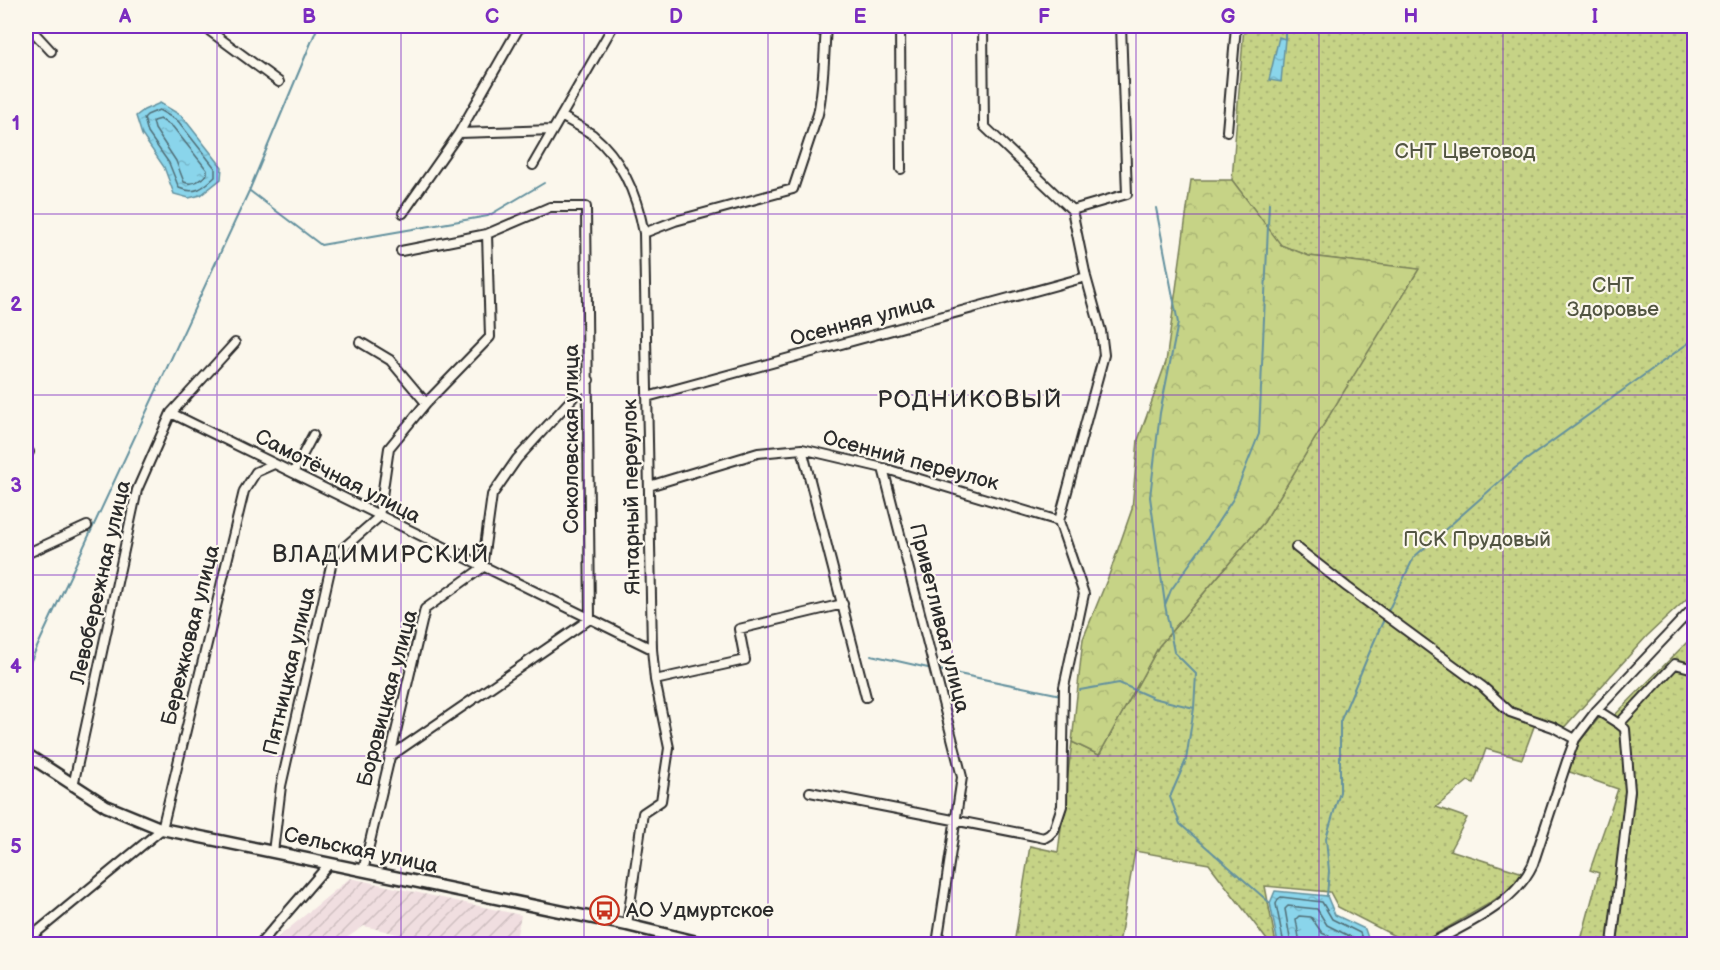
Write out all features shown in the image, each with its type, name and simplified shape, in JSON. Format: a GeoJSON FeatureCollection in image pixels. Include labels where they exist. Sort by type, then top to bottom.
{"type":"FeatureCollection","features":[{"type":"Feature","properties":{"kind":"street"},"geometry":{"type":"LineString","coordinates":[[28,26],[51,51]]}},
{"type":"Feature","properties":{"kind":"street"},"geometry":{"type":"LineString","coordinates":[[203,26],[279,82]]}},
{"type":"Feature","properties":{"kind":"street"},"geometry":{"type":"LineString","coordinates":[[403,213],[459,133],[520,26]]}},
{"type":"Feature","properties":{"kind":"street"},"geometry":{"type":"LineString","coordinates":[[533,165],[613,26]]}},
{"type":"Feature","properties":{"kind":"street"},"geometry":{"type":"LineString","coordinates":[[644,233],[675,221],[793,189],[821,102],[826,29],[812,26]]}},
{"type":"Feature","properties":{"kind":"street"},"geometry":{"type":"LineString","coordinates":[[900,26],[901,169]]}},
{"type":"Feature","properties":{"kind":"street"},"geometry":{"type":"LineString","coordinates":[[810,792],[1044,838],[1054,830],[1062,806],[1064,687],[1084,594],[1059,521],[1104,356],[1101,331],[1086,277],[1072,210],[984,126],[983,26]]}},
{"type":"Feature","properties":{"kind":"street"},"geometry":{"type":"LineString","coordinates":[[1072,210],[1127,194],[1121,26]]}},
{"type":"Feature","properties":{"kind":"street"},"geometry":{"type":"LineString","coordinates":[[1227,131],[1236,26]]}},
{"type":"Feature","properties":{"kind":"street","name":"Янтарный переулок"},"geometry":{"type":"LineString","coordinates":[[561,116],[592,135],[613,156],[628,179],[644,233],[652,649],[655,680],[669,748],[661,801],[643,813],[627,925]]}},
{"type":"Feature","properties":{"kind":"street"},"geometry":{"type":"LineString","coordinates":[[459,133],[553,130]]}},
{"type":"Feature","properties":{"kind":"street","name":"Соколовская улица"},"geometry":{"type":"LineString","coordinates":[[401,251],[487,234],[550,207],[586,207],[590,619]]}},
{"type":"Feature","properties":{"kind":"street"},"geometry":{"type":"LineString","coordinates":[[379,517],[389,448],[426,403],[490,336],[487,234]]}},
{"type":"Feature","properties":{"kind":"street","name":"Осенняя улица"},"geometry":{"type":"LineString","coordinates":[[648,397],[1086,277]]}},
{"type":"Feature","properties":{"kind":"street"},"geometry":{"type":"LineString","coordinates":[[360,342],[390,360],[426,403]]}},
{"type":"Feature","properties":{"kind":"street","name":"Левобережная улица"},"geometry":{"type":"LineString","coordinates":[[74,786],[137,490],[171,413],[235,343]]}},
{"type":"Feature","properties":{"kind":"street"},"geometry":{"type":"LineString","coordinates":[[482,568],[492,495],[518,459],[588,380]]}},
{"type":"Feature","properties":{"kind":"street","name":"Самотёчная улица"},"geometry":{"type":"LineString","coordinates":[[171,413],[482,568],[652,649]]}},
{"type":"Feature","properties":{"kind":"street"},"geometry":{"type":"LineString","coordinates":[[293,472],[313,435]]}},
{"type":"Feature","properties":{"kind":"street"},"geometry":{"type":"LineString","coordinates":[[802,449],[866,697]]}},
{"type":"Feature","properties":{"kind":"street","name":"Осенний переулок"},"geometry":{"type":"LineString","coordinates":[[648,486],[758,453],[802,449],[883,468],[1059,521]]}},
{"type":"Feature","properties":{"kind":"street","name":"Бережковая улица"},"geometry":{"type":"LineString","coordinates":[[162,829],[244,491],[256,472],[274,464]]}},
{"type":"Feature","properties":{"kind":"street","name":"Приветливая улица"},"geometry":{"type":"LineString","coordinates":[[883,468],[962,777],[956,821]]}},
{"type":"Feature","properties":{"kind":"street","name":"Пятницкая улица"},"geometry":{"type":"LineString","coordinates":[[273,852],[281,786],[333,557],[379,517]]}},
{"type":"Feature","properties":{"kind":"street"},"geometry":{"type":"LineString","coordinates":[[26,554],[87,526]]}},
{"type":"Feature","properties":{"kind":"street"},"geometry":{"type":"LineString","coordinates":[[1296,547],[1483,687],[1510,712],[1553,727],[1575,739]]}},
{"type":"Feature","properties":{"kind":"street","name":"Боровицкая улица"},"geometry":{"type":"LineString","coordinates":[[363,871],[425,609],[482,568]]}},
{"type":"Feature","properties":{"kind":"street"},"geometry":{"type":"LineString","coordinates":[[655,680],[745,660],[739,630],[843,604]]}},
{"type":"Feature","properties":{"kind":"street"},"geometry":{"type":"LineString","coordinates":[[1430,945],[1487,913],[1519,888],[1528,875],[1575,739],[1597,710],[1695,607]]}},
{"type":"Feature","properties":{"kind":"street"},"geometry":{"type":"LineString","coordinates":[[389,757],[590,619]]}},
{"type":"Feature","properties":{"kind":"street"},"geometry":{"type":"LineString","coordinates":[[1619,724],[1675,664],[1695,669]]}},
{"type":"Feature","properties":{"kind":"street"},"geometry":{"type":"LineString","coordinates":[[1597,710],[1625,729],[1630,791],[1612,945]]}},
{"type":"Feature","properties":{"kind":"street","name":"Сельская улица"},"geometry":{"type":"LineString","coordinates":[[26,754],[106,806],[162,829],[627,925],[705,945]]}},
{"type":"Feature","properties":{"kind":"street"},"geometry":{"type":"LineString","coordinates":[[937,945],[956,821]]}},
{"type":"Feature","properties":{"kind":"street"},"geometry":{"type":"LineString","coordinates":[[26,941],[162,829]]}},
{"type":"Feature","properties":{"kind":"street"},"geometry":{"type":"LineString","coordinates":[[260,945],[330,864]]}},
{"type":"Feature","properties":{"kind":"shaded area"},"geometry":{"type":"Polygon","coordinates":[[[350,878],[521,915],[515,944],[439,944],[364,926],[338,944],[270,944],[350,878]]]}},
{"type":"Feature","properties":{"kind":"green space"},"geometry":{"type":"Polygon","coordinates":[[[1244,26],[1694,26],[1694,592],[1647,636],[1559,733],[1535,724],[1522,759],[1486,749],[1474,783],[1468,781],[1436,807],[1467,818],[1450,850],[1523,873],[1512,888],[1419,944],[1410,944],[1338,907],[1330,892],[1265,886],[1276,944],[1270,944],[1209,864],[1135,851],[1119,944],[1014,944],[1030,846],[1058,852],[1072,742],[1099,755],[1159,646],[1264,522],[1418,269],[1309,256],[1280,245],[1232,180],[1244,26]]]}},
{"type":"Feature","properties":{"kind":"green space"},"geometry":{"type":"Polygon","coordinates":[[[1191,180],[1232,180],[1281,245],[1309,256],[1419,269],[1264,522],[1159,646],[1099,755],[1072,742],[1083,639],[1132,509],[1138,440],[1166,362],[1191,180]]]}},
{"type":"Feature","properties":{"kind":"green space"},"geometry":{"type":"Polygon","coordinates":[[[1694,635],[1694,944],[1580,944],[1599,873],[1590,870],[1618,789],[1567,771],[1580,741],[1599,718],[1609,721],[1694,635]]]}},
{"type":"Feature","properties":{"kind":"water"},"geometry":{"type":"Polygon","coordinates":[[[1279,37],[1285,39],[1281,82],[1269,80],[1279,37]]]}},
{"type":"Feature","properties":{"kind":"water"},"geometry":{"type":"Polygon","coordinates":[[[160,103],[182,116],[222,167],[221,179],[201,195],[189,198],[174,194],[164,167],[142,135],[136,116],[160,103]]]}},
{"type":"Feature","properties":{"kind":"water"},"geometry":{"type":"Polygon","coordinates":[[[1275,891],[1327,896],[1335,915],[1365,929],[1370,944],[1278,944],[1270,903],[1275,891]]]}},
{"type":"Feature","properties":{"kind":"waterway"},"geometry":{"type":"LineString","coordinates":[[26,671],[249,191],[318,26]]}},
{"type":"Feature","properties":{"kind":"waterway"},"geometry":{"type":"LineString","coordinates":[[1285,26],[1285,39]]}},
{"type":"Feature","properties":{"kind":"waterway"},"geometry":{"type":"LineString","coordinates":[[250,191],[321,245],[488,216],[544,183]]}},
{"type":"Feature","properties":{"kind":"waterway"},"geometry":{"type":"LineString","coordinates":[[1269,203],[1259,434],[1233,499],[1171,590],[1165,605],[1174,652],[1196,674],[1194,708],[1186,760],[1170,797],[1180,824],[1270,903]]}},
{"type":"Feature","properties":{"kind":"waterway"},"geometry":{"type":"LineString","coordinates":[[1156,208],[1178,323],[1160,413],[1150,497],[1165,604]]}},
{"type":"Feature","properties":{"kind":"waterway"},"geometry":{"type":"LineString","coordinates":[[1327,896],[1329,871],[1326,838],[1340,792],[1340,722],[1379,630],[1414,557],[1515,468],[1694,339]]}},
{"type":"Feature","properties":{"kind":"waterway"},"geometry":{"type":"LineString","coordinates":[[871,655],[928,668]]}},
{"type":"Feature","properties":{"kind":"waterway"},"geometry":{"type":"LineString","coordinates":[[939,670],[1061,695]]}},
{"type":"Feature","properties":{"kind":"waterway"},"geometry":{"type":"LineString","coordinates":[[1080,690],[1119,683],[1153,698],[1194,708]]}},
{"type":"Feature","properties":{"kind":"place","name":"АО Удмуртское"},"geometry":{"type":"Point","coordinates":[605,910]}},
{"type":"Feature","properties":{"kind":"district","name":"РОДНИКОВЫЙ"},"geometry":{"type":"Point","coordinates":[970,399]}},
{"type":"Feature","properties":{"kind":"district","name":"ВЛАДИМИРСКИЙ"},"geometry":{"type":"Point","coordinates":[381,554]}},
{"type":"Feature","properties":{"kind":"park label","name":"СНТ Цветовод"},"geometry":{"type":"Point","coordinates":[1465,151]}},
{"type":"Feature","properties":{"kind":"park label","name":"СНТ Здоровье"},"geometry":{"type":"Point","coordinates":[1613,297]}},
{"type":"Feature","properties":{"kind":"park label","name":"ПСК Прудовый"},"geometry":{"type":"Point","coordinates":[1477,539]}}]}
